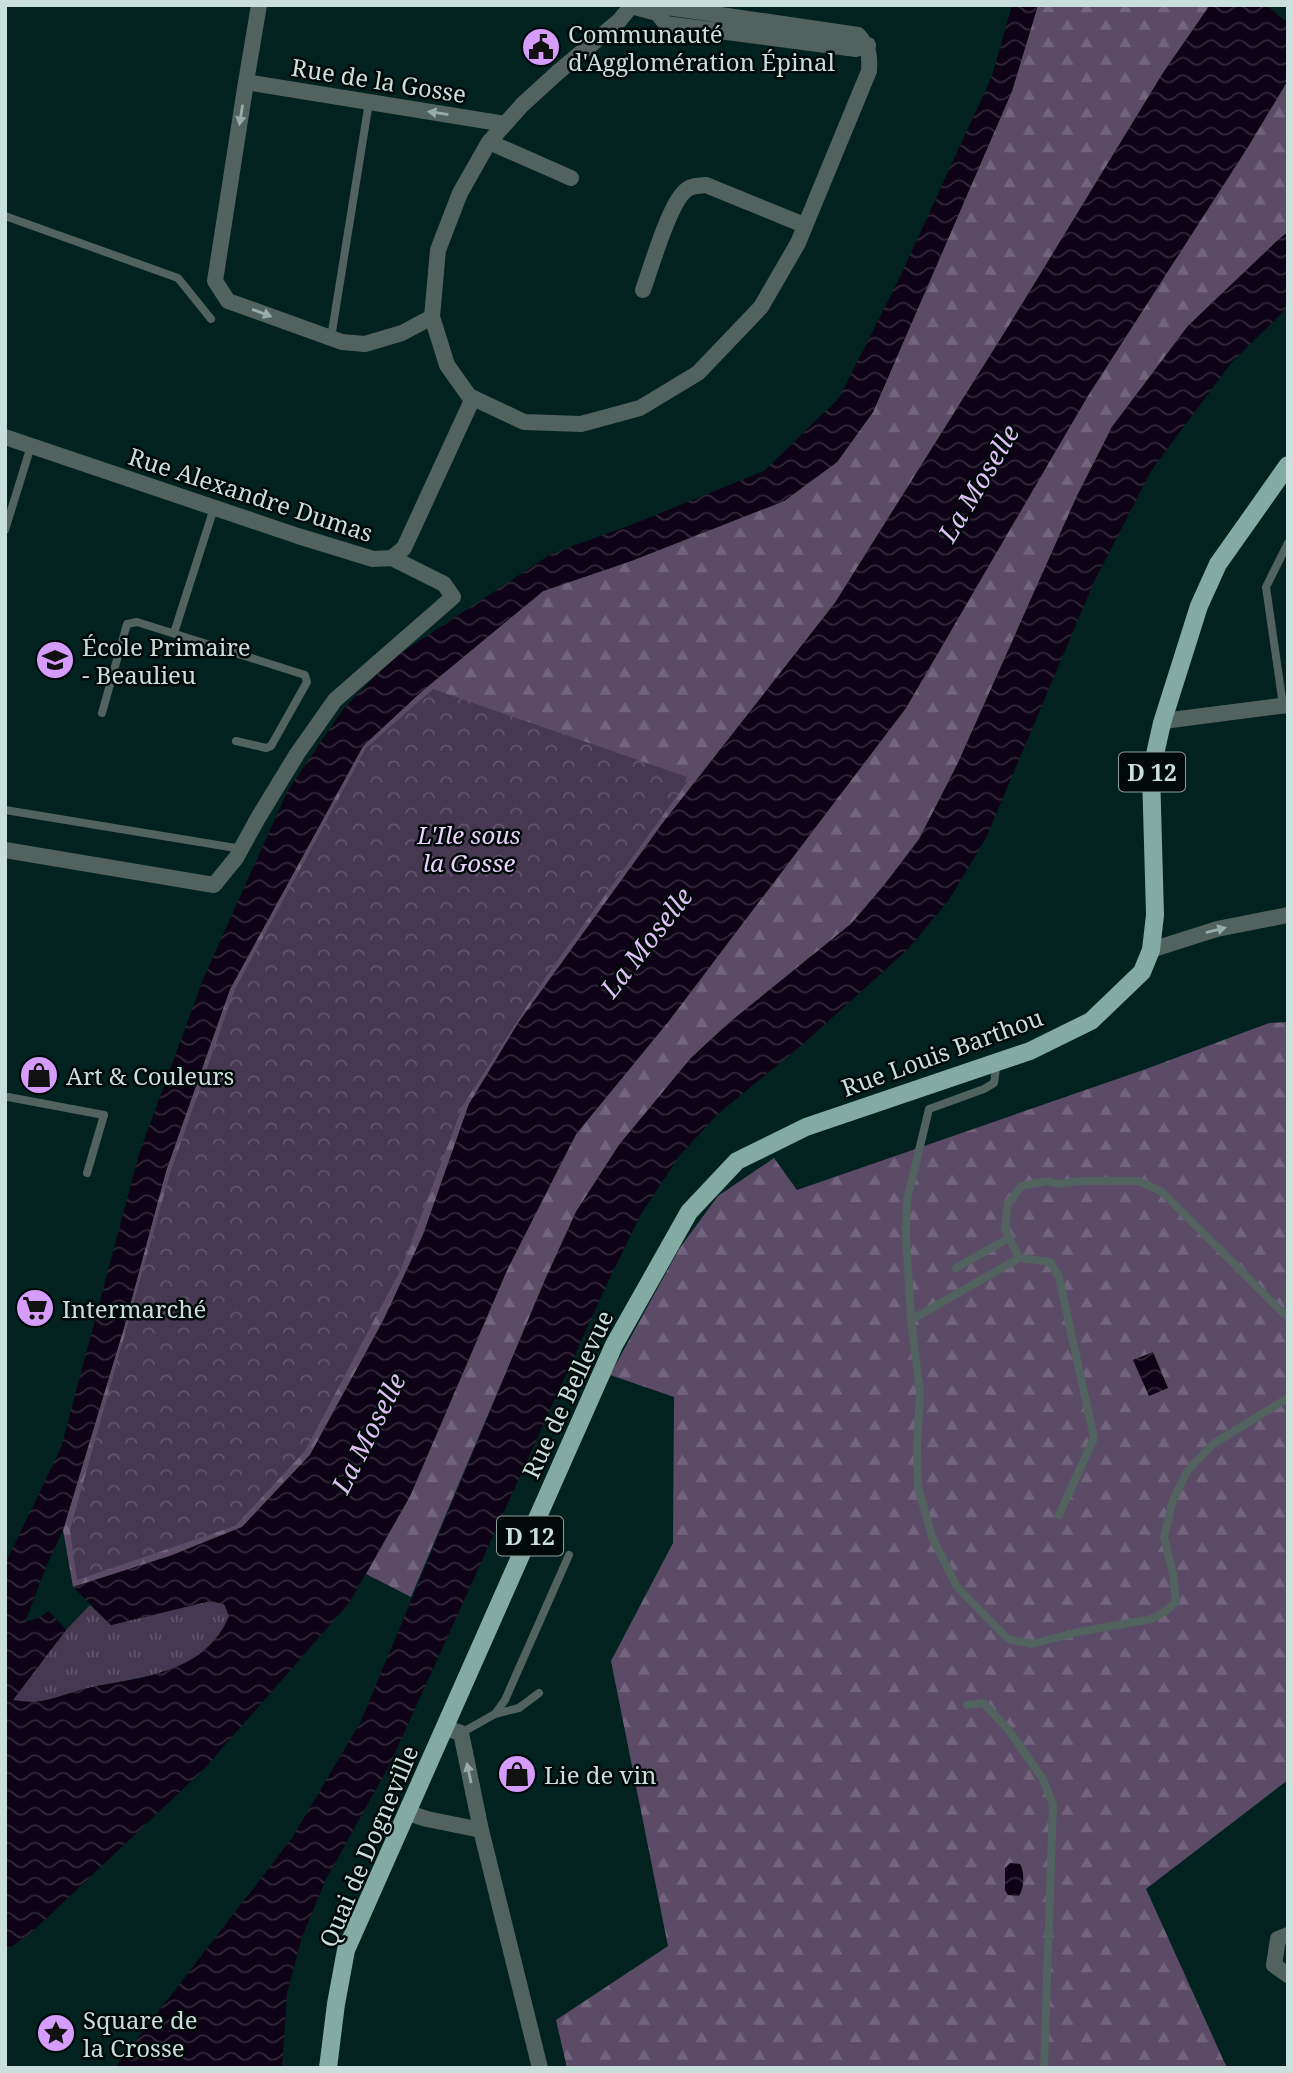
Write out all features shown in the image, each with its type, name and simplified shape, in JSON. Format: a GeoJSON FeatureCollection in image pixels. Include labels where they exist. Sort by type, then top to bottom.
{"type":"FeatureCollection","features":[{"type":"Feature","properties":{"kind":"main road","name":"Rue Louis Barthou"},"geometry":{"type":"LineString","coordinates":[[749,1155],[806,1127],[1030,1051],[1091,1021],[1142,972],[1151,950],[1155,915],[1152,772],[1199,606],[1219,564],[1288,465]]}},
{"type":"Feature","properties":{"kind":"main road","name":"Rue de Bellevue"},"geometry":{"type":"LineString","coordinates":[[453,1730],[614,1345],[689,1212],[737,1161],[749,1155]]}},
{"type":"Feature","properties":{"kind":"main road","name":"Quai de Dogneville"},"geometry":{"type":"LineString","coordinates":[[328,2068],[346,1950],[408,1813],[453,1730]]}},
{"type":"Feature","properties":{"kind":"street"},"geometry":{"type":"LineString","coordinates":[[259,5],[215,281],[228,301],[342,342],[365,344],[402,333],[432,317]]}},
{"type":"Feature","properties":{"kind":"street"},"geometry":{"type":"LineString","coordinates":[[632,6],[656,13],[666,24],[856,49],[868,45],[869,71],[797,243],[761,307],[698,373],[640,408],[581,424],[524,422],[469,396],[447,365],[432,317],[438,250],[460,192],[489,142],[522,105],[619,21],[632,6]]}},
{"type":"Feature","properties":{"kind":"street","name":"Rue de la Gosse"},"geometry":{"type":"LineString","coordinates":[[246,82],[505,124]]}},
{"type":"Feature","properties":{"kind":"street"},"geometry":{"type":"LineString","coordinates":[[489,142],[571,178]]}},
{"type":"Feature","properties":{"kind":"street"},"geometry":{"type":"LineString","coordinates":[[643,290],[668,220],[683,192],[693,186],[706,185],[804,225]]}},
{"type":"Feature","properties":{"kind":"street","name":"Rue Alexandre Dumas"},"geometry":{"type":"LineString","coordinates":[[5,437],[298,537],[373,558],[392,558],[404,548],[472,398]]}},
{"type":"Feature","properties":{"kind":"street"},"geometry":{"type":"LineString","coordinates":[[5,850],[214,885],[242,849],[297,754],[335,700],[453,597],[444,584],[392,558]]}},
{"type":"Feature","properties":{"kind":"street"},"geometry":{"type":"LineString","coordinates":[[1166,722],[1285,705]]}},
{"type":"Feature","properties":{"kind":"street"},"geometry":{"type":"LineString","coordinates":[[1151,950],[1217,929],[1288,915]]}},
{"type":"Feature","properties":{"kind":"street"},"geometry":{"type":"LineString","coordinates":[[453,1730],[481,1830],[540,2068]]}},
{"type":"Feature","properties":{"kind":"street"},"geometry":{"type":"LineString","coordinates":[[408,1813],[481,1830]]}},
{"type":"Feature","properties":{"kind":"street"},"geometry":{"type":"LineString","coordinates":[[1288,1935],[1278,1938],[1274,1965],[1288,1975]]}},
{"type":"Feature","properties":{"kind":"lane"},"geometry":{"type":"LineString","coordinates":[[331,338],[369,102]]}},
{"type":"Feature","properties":{"kind":"lane"},"geometry":{"type":"LineString","coordinates":[[5,216],[178,278],[211,319]]}},
{"type":"Feature","properties":{"kind":"lane"},"geometry":{"type":"LineString","coordinates":[[5,530],[31,446]]}},
{"type":"Feature","properties":{"kind":"lane"},"geometry":{"type":"LineString","coordinates":[[174,633],[214,508]]}},
{"type":"Feature","properties":{"kind":"lane"},"geometry":{"type":"LineString","coordinates":[[1285,705],[1266,587],[1288,543]]}},
{"type":"Feature","properties":{"kind":"lane"},"geometry":{"type":"LineString","coordinates":[[102,713],[127,624],[137,622],[305,675],[307,682],[271,746],[266,748],[236,741]]}},
{"type":"Feature","properties":{"kind":"lane"},"geometry":{"type":"LineString","coordinates":[[5,810],[242,849]]}},
{"type":"Feature","properties":{"kind":"lane"},"geometry":{"type":"LineString","coordinates":[[997,1062],[994,1083],[929,1109],[907,1199],[906,1237],[911,1320],[920,1391],[918,1487],[932,1537],[957,1587],[1008,1639],[1032,1644],[1078,1632],[1152,1619],[1167,1611],[1176,1602],[1173,1574],[1164,1537],[1173,1500],[1188,1470],[1213,1444],[1288,1398]]}},
{"type":"Feature","properties":{"kind":"lane"},"geometry":{"type":"LineString","coordinates":[[8,1097],[104,1115],[87,1174]]}},
{"type":"Feature","properties":{"kind":"lane"},"geometry":{"type":"LineString","coordinates":[[1019,1258],[1005,1229],[1008,1204],[1021,1186],[1047,1181],[1058,1184],[1081,1181],[1139,1181],[1162,1192],[1288,1318]]}},
{"type":"Feature","properties":{"kind":"lane"},"geometry":{"type":"LineString","coordinates":[[956,1268],[1009,1238]]}},
{"type":"Feature","properties":{"kind":"lane"},"geometry":{"type":"LineString","coordinates":[[911,1320],[1019,1258],[1050,1262],[1059,1277],[1094,1438],[1059,1515]]}},
{"type":"Feature","properties":{"kind":"lane"},"geometry":{"type":"LineString","coordinates":[[495,1714],[505,1700],[569,1555]]}},
{"type":"Feature","properties":{"kind":"lane"},"geometry":{"type":"LineString","coordinates":[[453,1730],[519,1708],[539,1693]]}},
{"type":"Feature","properties":{"kind":"lane"},"geometry":{"type":"LineString","coordinates":[[967,1705],[983,1703],[1007,1728],[1043,1779],[1053,1805],[1044,2068]]}},
{"type":"Feature","properties":{"kind":"green space","name":"L'Ile sous la Gosse"},"geometry":{"type":"Polygon","coordinates":[[[1038,5],[1210,5],[1163,73],[835,603],[662,824],[469,1104],[423,1235],[383,1321],[310,1455],[242,1527],[170,1556],[73,1587],[63,1530],[125,1324],[166,1171],[230,989],[363,746],[421,692],[543,591],[631,561],[784,501],[837,462],[873,412],[1012,91],[1038,5]]]}},
{"type":"Feature","properties":{"kind":"green space"},"geometry":{"type":"Polygon","coordinates":[[[1288,80],[1288,232],[1188,326],[1112,427],[1077,496],[958,763],[919,839],[851,924],[730,1022],[691,1058],[619,1145],[576,1212],[411,1597],[366,1574],[410,1496],[507,1270],[576,1134],[668,1022],[862,765],[1089,394],[1288,80]]]}},
{"type":"Feature","properties":{"kind":"green space","name":"L'Ile sous la Gosse"},"geometry":{"type":"Polygon","coordinates":[[[433,689],[690,778],[547,975],[463,1105],[401,1269],[305,1451],[235,1526],[77,1580],[70,1530],[170,1173],[235,989],[366,748],[433,689]]]}},
{"type":"Feature","properties":{"kind":"green space"},"geometry":{"type":"Polygon","coordinates":[[[1288,1022],[1288,1780],[1146,1889],[1227,2068],[567,2068],[556,2020],[668,1946],[611,1661],[673,1543],[674,1397],[610,1375],[679,1249],[718,1196],[774,1158],[797,1190],[1146,1069],[1269,1023],[1288,1022]]]}},
{"type":"Feature","properties":{"kind":"green space"},"geometry":{"type":"Polygon","coordinates":[[[210,1601],[225,1604],[230,1616],[206,1650],[190,1661],[153,1675],[48,1699],[34,1702],[12,1700],[66,1630],[90,1605],[111,1625],[210,1601]]]}},
{"type":"Feature","properties":{"kind":"water","name":"La Moselle"},"geometry":{"type":"Polygon","coordinates":[[[1012,5],[1038,5],[1012,91],[873,412],[837,462],[784,501],[631,561],[543,591],[421,692],[363,746],[230,989],[166,1171],[125,1324],[63,1530],[25,1622],[49,1611],[66,1630],[13,1700],[42,1701],[153,1675],[190,1660],[219,1635],[229,1616],[224,1604],[210,1601],[111,1625],[73,1587],[170,1556],[242,1527],[310,1455],[383,1321],[423,1235],[469,1104],[518,1023],[662,824],[835,603],[1163,73],[1210,5],[1288,5],[1288,80],[1089,394],[906,708],[668,1022],[576,1134],[507,1270],[410,1496],[349,1603],[204,1769],[31,1933],[5,1951],[5,1564],[61,1448],[139,1154],[204,977],[288,790],[344,708],[392,659],[551,554],[764,471],[839,398],[900,277],[992,76],[1012,5]]]}},
{"type":"Feature","properties":{"kind":"water"},"geometry":{"type":"Polygon","coordinates":[[[1288,232],[1288,307],[1231,363],[1151,471],[1094,582],[986,838],[949,900],[907,950],[803,1044],[719,1113],[680,1155],[641,1214],[390,1764],[325,1881],[302,1937],[287,1993],[282,2068],[115,2068],[292,1838],[360,1723],[576,1212],[619,1145],[691,1058],[730,1022],[851,924],[919,840],[958,763],[1077,496],[1112,427],[1188,326],[1288,232]]]}},
{"type":"Feature","properties":{"kind":"water"},"geometry":{"type":"Polygon","coordinates":[[[1153,1352],[1168,1388],[1149,1396],[1133,1360],[1153,1352]]]}},
{"type":"Feature","properties":{"kind":"water"},"geometry":{"type":"Polygon","coordinates":[[[1010,1863],[1020,1864],[1022,1867],[1023,1880],[1019,1896],[1008,1895],[1005,1890],[1005,1868],[1010,1863]]]}},
{"type":"Feature","properties":{"kind":"pier"},"geometry":{"type":"Polygon","coordinates":[[[1266,5],[1288,5],[1288,23],[1266,5]]]}},
{"type":"Feature","properties":{"kind":"place","name":"Communauté d'Agglomération Épinal"},"geometry":{"type":"Point","coordinates":[541,47]}},
{"type":"Feature","properties":{"kind":"place","name":"École Primaire - Beaulieu"},"geometry":{"type":"Point","coordinates":[55,660]}},
{"type":"Feature","properties":{"kind":"place","name":"Art & Couleurs"},"geometry":{"type":"Point","coordinates":[39,1075]}},
{"type":"Feature","properties":{"kind":"place","name":"Intermarché"},"geometry":{"type":"Point","coordinates":[35,1308]}},
{"type":"Feature","properties":{"kind":"place","name":"Lie de vin"},"geometry":{"type":"Point","coordinates":[517,1774]}},
{"type":"Feature","properties":{"kind":"place","name":"Square de la Crosse"},"geometry":{"type":"Point","coordinates":[56,2033]}}]}
